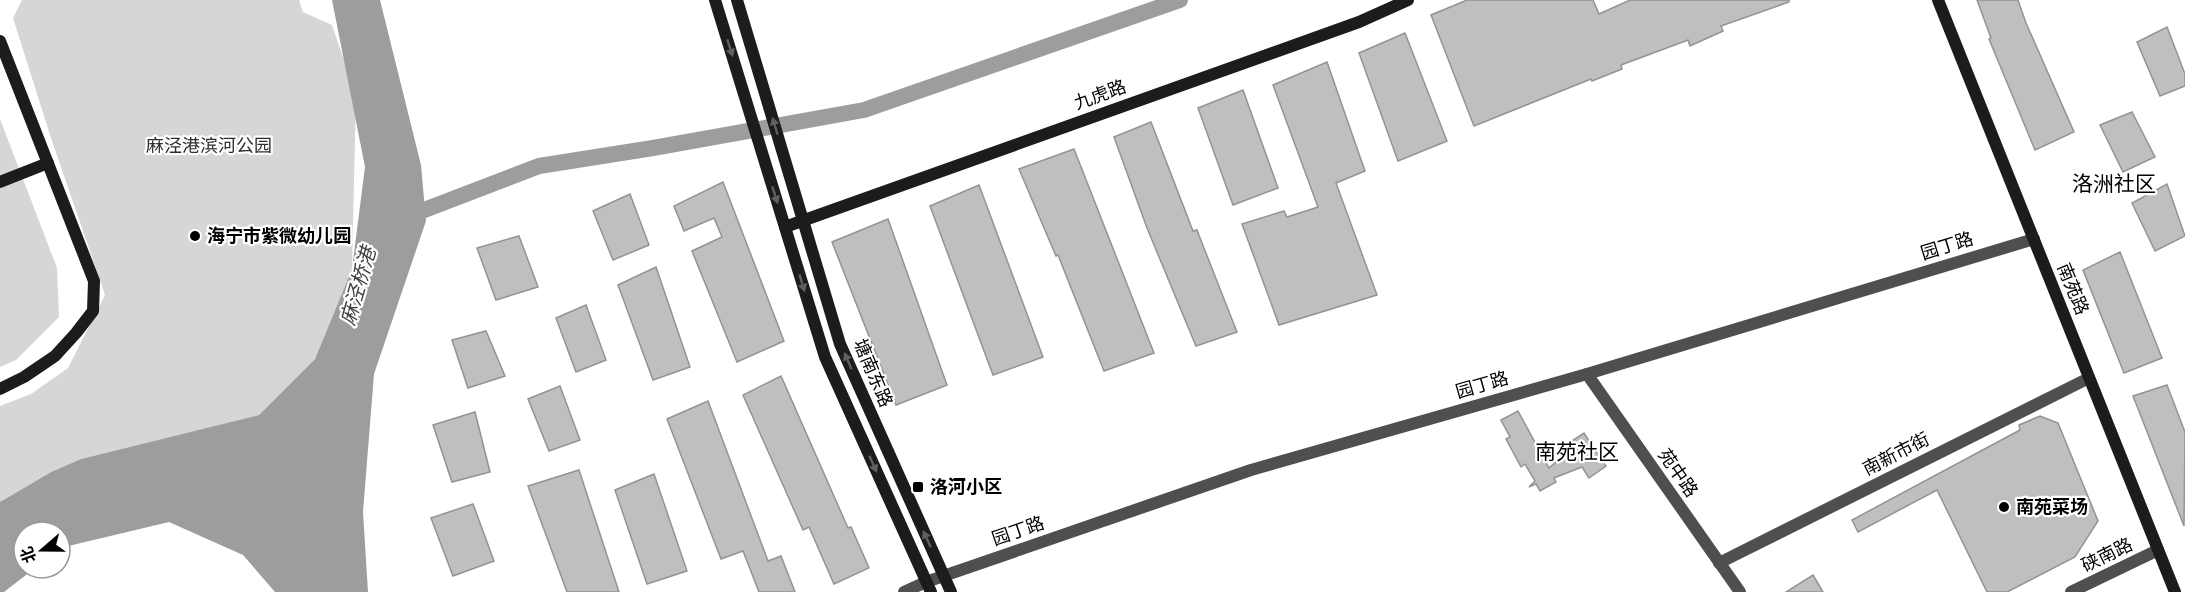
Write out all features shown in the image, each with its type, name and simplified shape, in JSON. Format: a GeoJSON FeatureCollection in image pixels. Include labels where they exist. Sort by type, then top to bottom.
{"type":"FeatureCollection","features":[{"type":"Feature","properties":{"kind":"street","name":"塘南东路"},"geometry":{"type":"LineString","coordinates":[[715,0],[825,357],[928,587]]}},
{"type":"Feature","properties":{"kind":"street","name":"塘南东路"},"geometry":{"type":"LineString","coordinates":[[737,0],[840,344],[951,592]]}},
{"type":"Feature","properties":{"kind":"street","name":"九虎路"},"geometry":{"type":"LineString","coordinates":[[785,227],[1348,26],[1408,0]]}},
{"type":"Feature","properties":{"kind":"street","name":"南苑路"},"geometry":{"type":"LineString","coordinates":[[1938,0],[2175,592]]}},
{"type":"Feature","properties":{"kind":"street"},"geometry":{"type":"LineString","coordinates":[[0,41],[94,281],[93,311],[55,356],[24,377],[0,389]]}},
{"type":"Feature","properties":{"kind":"street"},"geometry":{"type":"LineString","coordinates":[[0,182],[48,164]]}},
{"type":"Feature","properties":{"kind":"street","name":"园丁路"},"geometry":{"type":"LineString","coordinates":[[904,592],[928,587],[944,576],[1251,470],[1587,374],[2034,239]]}},
{"type":"Feature","properties":{"kind":"street","name":"苑中路"},"geometry":{"type":"LineString","coordinates":[[1587,374],[1740,592]]}},
{"type":"Feature","properties":{"kind":"street","name":"南新市街"},"geometry":{"type":"LineString","coordinates":[[1719,563],[2090,378]]}},
{"type":"Feature","properties":{"kind":"street","name":"硖南路"},"geometry":{"type":"LineString","coordinates":[[2071,592],[2158,549]]}},
{"type":"Feature","properties":{"kind":"green space","name":"麻泾港滨河公园"},"geometry":{"type":"Polygon","coordinates":[[[22,0],[299,0],[303,12],[332,25],[356,96],[352,269],[315,359],[259,415],[81,459],[51,472],[0,502],[0,406],[31,394],[68,368],[105,295],[13,18],[22,0]]]}},
{"type":"Feature","properties":{"kind":"green space"},"geometry":{"type":"Polygon","coordinates":[[[0,119],[57,268],[59,317],[16,360],[0,367],[0,119]]]}},
{"type":"Feature","properties":{"kind":"water","name":"麻泾桥港"},"geometry":{"type":"Polygon","coordinates":[[[332,0],[380,0],[421,165],[426,221],[374,374],[363,512],[368,592],[275,592],[243,555],[169,522],[72,545],[72,520],[12,520],[12,580],[20,580],[4,592],[0,592],[0,502],[51,472],[81,459],[259,415],[315,359],[352,269],[365,167],[332,0]]]}},
{"type":"Feature","properties":{"kind":"building"},"geometry":{"type":"Polygon","coordinates":[[[1467,0],[1593,0],[1599,14],[1630,0],[1789,0],[1789,2],[1721,26],[1723,31],[1690,46],[1688,40],[1621,65],[1622,69],[1592,81],[1591,79],[1474,126],[1431,15],[1467,0]]]}},
{"type":"Feature","properties":{"kind":"building"},"geometry":{"type":"Polygon","coordinates":[[[1977,0],[2018,0],[2074,132],[2035,150],[1989,39],[1991,38],[1977,0]]]}},
{"type":"Feature","properties":{"kind":"building"},"geometry":{"type":"Polygon","coordinates":[[[2167,27],[2185,74],[2185,86],[2160,96],[2137,42],[2167,27]]]}},
{"type":"Feature","properties":{"kind":"building"},"geometry":{"type":"Polygon","coordinates":[[[1405,33],[1447,141],[1398,161],[1359,53],[1405,33]]]}},
{"type":"Feature","properties":{"kind":"building"},"geometry":{"type":"Polygon","coordinates":[[[1327,62],[1365,171],[1336,183],[1377,295],[1279,325],[1242,224],[1284,211],[1287,217],[1318,207],[1273,85],[1327,62]]]}},
{"type":"Feature","properties":{"kind":"building"},"geometry":{"type":"Polygon","coordinates":[[[1243,90],[1278,188],[1233,205],[1198,108],[1243,90]]]}},
{"type":"Feature","properties":{"kind":"building"},"geometry":{"type":"Polygon","coordinates":[[[2132,112],[2155,157],[2123,172],[2100,125],[2132,112]]]}},
{"type":"Feature","properties":{"kind":"building"},"geometry":{"type":"Polygon","coordinates":[[[1151,122],[1193,231],[1197,230],[1237,332],[1196,346],[1147,228],[1114,137],[1151,122]]]}},
{"type":"Feature","properties":{"kind":"building"},"geometry":{"type":"Polygon","coordinates":[[[1074,149],[1154,353],[1104,371],[1058,255],[1056,256],[1019,169],[1074,149]]]}},
{"type":"Feature","properties":{"kind":"building"},"geometry":{"type":"Polygon","coordinates":[[[723,182],[784,341],[737,362],[692,251],[722,237],[714,218],[684,231],[674,206],[723,182]]]}},
{"type":"Feature","properties":{"kind":"building"},"geometry":{"type":"Polygon","coordinates":[[[2167,184],[2185,236],[2155,251],[2132,203],[2167,184]]]}},
{"type":"Feature","properties":{"kind":"building"},"geometry":{"type":"Polygon","coordinates":[[[979,185],[1043,357],[993,375],[930,206],[979,185]]]}},
{"type":"Feature","properties":{"kind":"building"},"geometry":{"type":"Polygon","coordinates":[[[630,194],[649,245],[613,260],[593,211],[630,194]]]}},
{"type":"Feature","properties":{"kind":"building"},"geometry":{"type":"Polygon","coordinates":[[[888,219],[947,385],[896,405],[832,242],[888,219]]]}},
{"type":"Feature","properties":{"kind":"building"},"geometry":{"type":"Polygon","coordinates":[[[519,236],[538,287],[496,300],[477,248],[519,236]]]}},
{"type":"Feature","properties":{"kind":"building"},"geometry":{"type":"Polygon","coordinates":[[[2120,252],[2162,358],[2124,373],[2083,270],[2120,252]]]}},
{"type":"Feature","properties":{"kind":"building"},"geometry":{"type":"Polygon","coordinates":[[[656,267],[690,367],[653,380],[618,285],[656,267]]]}},
{"type":"Feature","properties":{"kind":"building"},"geometry":{"type":"Polygon","coordinates":[[[586,305],[606,360],[576,372],[556,318],[586,305]]]}},
{"type":"Feature","properties":{"kind":"building"},"geometry":{"type":"Polygon","coordinates":[[[486,331],[505,376],[468,388],[452,340],[486,331]]]}},
{"type":"Feature","properties":{"kind":"building"},"geometry":{"type":"Polygon","coordinates":[[[781,376],[848,528],[851,527],[869,568],[834,584],[809,527],[803,530],[743,395],[781,376]]]}},
{"type":"Feature","properties":{"kind":"building"},"geometry":{"type":"Polygon","coordinates":[[[2167,385],[2185,432],[2184,526],[2133,396],[2167,385]]]}},
{"type":"Feature","properties":{"kind":"building"},"geometry":{"type":"Polygon","coordinates":[[[560,386],[580,440],[549,451],[528,399],[560,386]]]}},
{"type":"Feature","properties":{"kind":"building"},"geometry":{"type":"Polygon","coordinates":[[[708,401],[768,561],[781,556],[795,592],[759,592],[743,551],[721,559],[667,419],[708,401]]]}},
{"type":"Feature","properties":{"kind":"building"},"geometry":{"type":"Polygon","coordinates":[[[1518,411],[1549,468],[1569,450],[1567,444],[1584,433],[1606,466],[1589,478],[1582,467],[1554,478],[1556,482],[1540,491],[1536,484],[1529,487],[1535,481],[1525,464],[1521,467],[1506,439],[1510,437],[1501,420],[1518,411]]]}},
{"type":"Feature","properties":{"kind":"building"},"geometry":{"type":"Polygon","coordinates":[[[475,412],[490,472],[452,482],[433,425],[475,412]]]}},
{"type":"Feature","properties":{"kind":"building"},"geometry":{"type":"Polygon","coordinates":[[[2040,416],[2058,423],[2098,521],[2075,557],[2007,592],[1987,592],[1937,490],[1858,532],[1852,520],[2020,430],[2019,425],[2040,416]]]}},
{"type":"Feature","properties":{"kind":"building"},"geometry":{"type":"Polygon","coordinates":[[[579,470],[619,592],[567,592],[528,486],[579,470]]]}},
{"type":"Feature","properties":{"kind":"building"},"geometry":{"type":"Polygon","coordinates":[[[654,474],[687,571],[647,584],[615,490],[654,474]]]}},
{"type":"Feature","properties":{"kind":"building"},"geometry":{"type":"Polygon","coordinates":[[[473,504],[494,561],[453,576],[431,518],[473,504]]]}},
{"type":"Feature","properties":{"kind":"building"},"geometry":{"type":"Polygon","coordinates":[[[1813,575],[1823,592],[1786,592],[1813,575]]]}},
{"type":"Feature","properties":{"kind":"waterway"},"geometry":{"type":"LineString","coordinates":[[406,217],[539,166],[864,110],[1180,0]]}},
{"type":"Feature","properties":{"kind":"place","name":"海宁市紫微幼儿园"},"geometry":{"type":"Point","coordinates":[195,236]}},
{"type":"Feature","properties":{"kind":"place","name":"洛河小区"},"geometry":{"type":"Point","coordinates":[918,487]}},
{"type":"Feature","properties":{"kind":"place","name":"南苑菜场"},"geometry":{"type":"Point","coordinates":[2004,507]}},
{"type":"Feature","properties":{"kind":"district","name":"洛洲社区"},"geometry":{"type":"Point","coordinates":[2114,184]}},
{"type":"Feature","properties":{"kind":"district","name":"南苑社区"},"geometry":{"type":"Point","coordinates":[1577,452]}}]}
